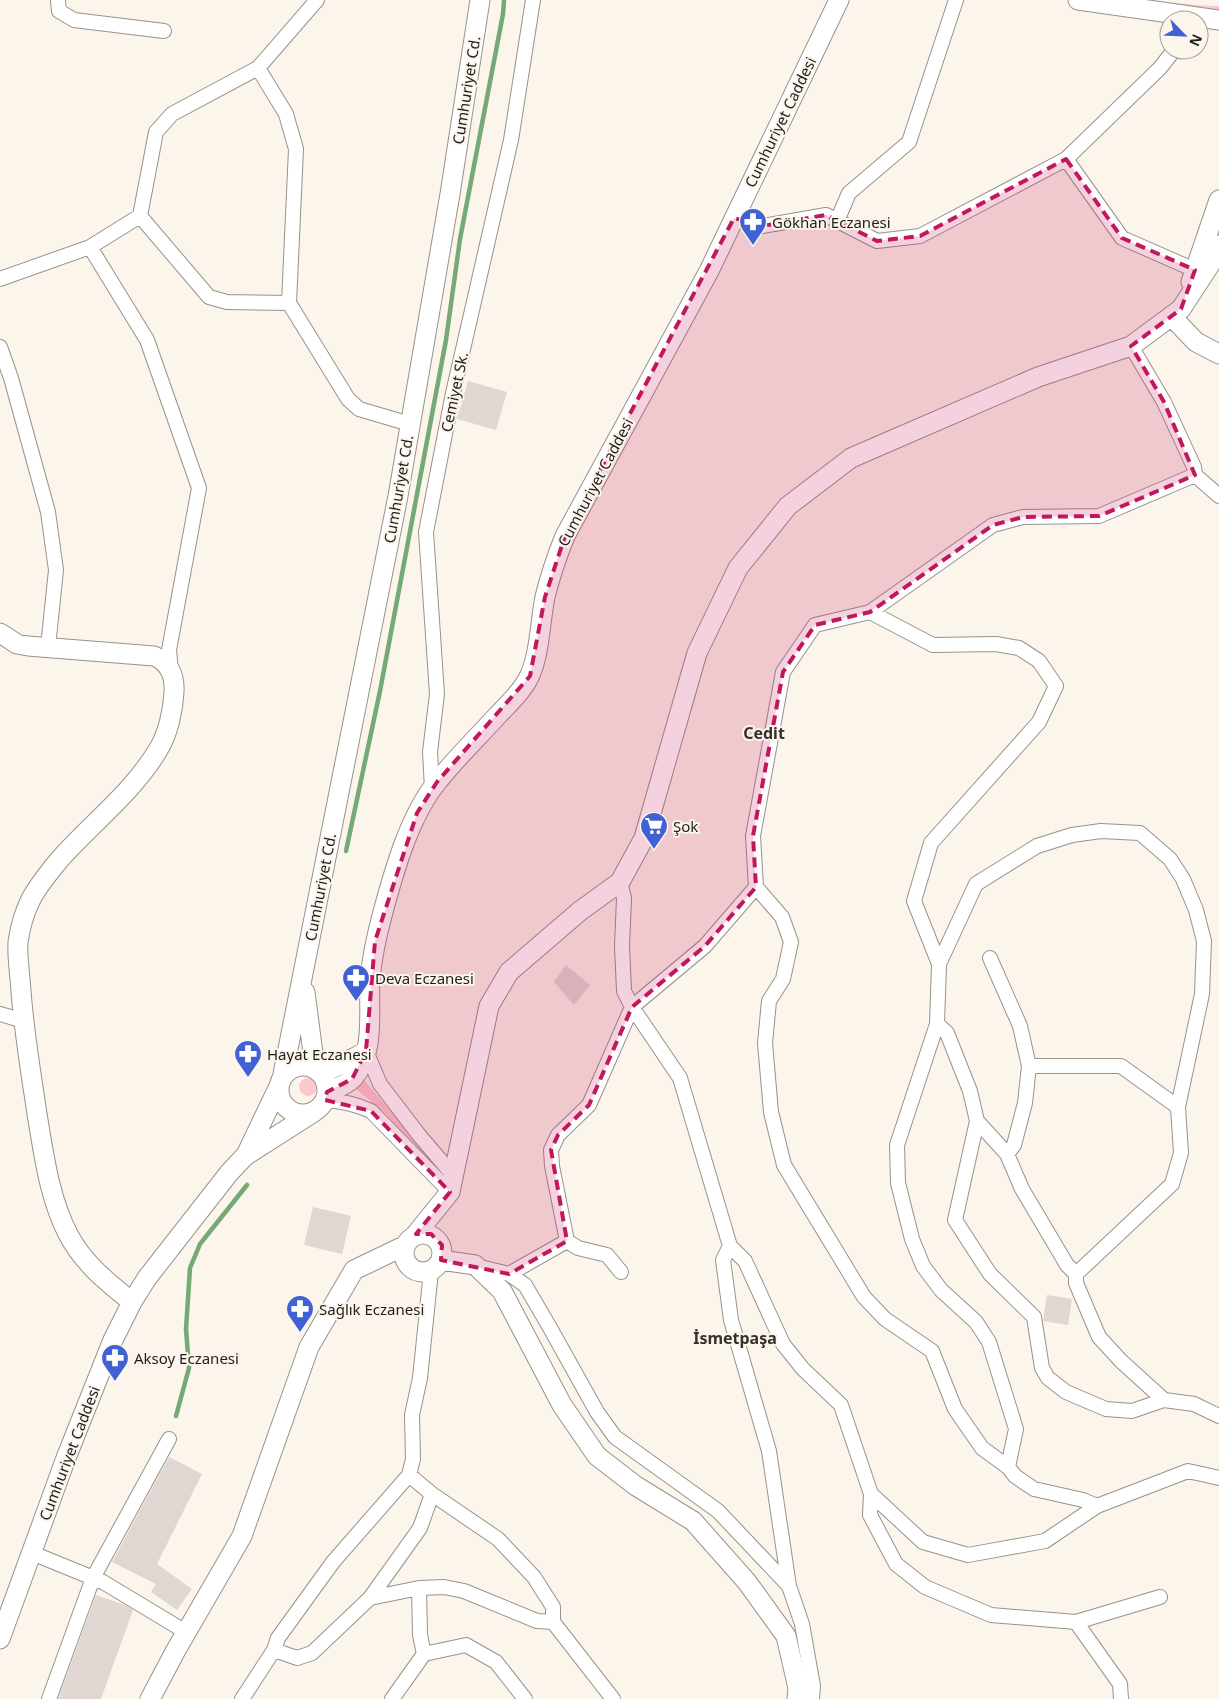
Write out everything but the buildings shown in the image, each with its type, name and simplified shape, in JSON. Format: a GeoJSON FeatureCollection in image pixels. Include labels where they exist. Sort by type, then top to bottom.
{"type":"FeatureCollection","features":[{"type":"Feature","properties":{"kind":"street"},"geometry":{"type":"LineString","coordinates":[[58,0],[58,11],[74,20],[164,31]]}},
{"type":"Feature","properties":{"kind":"street"},"geometry":{"type":"LineString","coordinates":[[0,279],[90,247],[140,216],[156,132],[172,114],[258,68],[317,0]]}},
{"type":"Feature","properties":{"kind":"street","name":"Cumhuriyet Cd."},"geometry":{"type":"LineString","coordinates":[[280,1082],[303,976],[392,525],[450,194],[480,0]]}},
{"type":"Feature","properties":{"kind":"street","name":"Cemiyet Sk."},"geometry":{"type":"LineString","coordinates":[[432,788],[430,752],[437,694],[426,532],[454,393],[511,140],[533,0]]}},
{"type":"Feature","properties":{"kind":"street","name":"Cumhuriyet Caddesi"},"geometry":{"type":"LineString","coordinates":[[0,1639],[66,1458],[110,1349],[132,1302],[147,1278],[180,1233],[229,1173],[246,1156],[352,1079],[358,1070],[370,1037],[370,978],[375,941],[383,910],[417,813],[432,788],[524,686],[530,676],[545,597],[555,560],[565,536],[709,271],[839,0]]}},
{"type":"Feature","properties":{"kind":"street"},"geometry":{"type":"LineString","coordinates":[[837,221],[849,193],[909,142],[956,0]]}},
{"type":"Feature","properties":{"kind":"street"},"geometry":{"type":"LineString","coordinates":[[1078,0],[1159,13]]}},
{"type":"Feature","properties":{"kind":"street"},"geometry":{"type":"LineString","coordinates":[[734,218],[762,226],[826,215],[877,241],[920,236],[1066,159],[1166,60]]}},
{"type":"Feature","properties":{"kind":"street"},"geometry":{"type":"LineString","coordinates":[[258,68],[286,114],[296,149],[289,303],[348,399],[359,408],[410,424]]}},
{"type":"Feature","properties":{"kind":"street"},"geometry":{"type":"LineString","coordinates":[[1066,159],[1122,238],[1195,270]]}},
{"type":"Feature","properties":{"kind":"street"},"geometry":{"type":"LineString","coordinates":[[1176,312],[1195,270],[1219,200]]}},
{"type":"Feature","properties":{"kind":"street"},"geometry":{"type":"LineString","coordinates":[[140,216],[209,297],[227,302],[289,303]]}},
{"type":"Feature","properties":{"kind":"street"},"geometry":{"type":"LineString","coordinates":[[789,1586],[718,1511],[615,1437],[597,1412],[525,1285],[509,1274],[475,1265],[436,1266],[423,1272],[416,1271],[405,1260],[404,1252],[451,1184],[489,1006],[509,972],[580,911],[620,882],[644,838],[697,653],[738,568],[788,506],[851,458],[1038,377],[1131,346],[1176,312],[1214,260],[1219,245]]}},
{"type":"Feature","properties":{"kind":"street"},"geometry":{"type":"LineString","coordinates":[[90,247],[148,340],[199,488],[169,650],[174,686],[173,702],[159,749],[133,785],[53,867],[31,899],[18,942],[24,1021],[44,1160],[54,1202],[67,1232],[87,1262],[132,1302]]}},
{"type":"Feature","properties":{"kind":"street"},"geometry":{"type":"LineString","coordinates":[[1176,312],[1196,342],[1219,354]]}},
{"type":"Feature","properties":{"kind":"street"},"geometry":{"type":"LineString","coordinates":[[1131,346],[1164,402],[1194,467],[1195,475],[1219,496]]}},
{"type":"Feature","properties":{"kind":"street"},"geometry":{"type":"LineString","coordinates":[[0,347],[11,378],[48,512],[56,570],[48,648]]}},
{"type":"Feature","properties":{"kind":"street"},"geometry":{"type":"LineString","coordinates":[[1097,1506],[1083,1500],[1034,1489],[1015,1476],[1008,1467],[982,1448],[955,1409],[932,1351],[885,1319],[864,1297],[784,1165],[771,1112],[765,1043],[769,1001],[783,979],[791,942],[782,917],[756,888],[753,836],[783,672],[815,625],[870,612],[994,525],[1023,517],[1099,516],[1195,475]]}},
{"type":"Feature","properties":{"kind":"street"},"geometry":{"type":"LineString","coordinates":[[870,612],[933,645],[996,644],[1019,648],[1039,661],[1056,686],[1039,722],[930,843],[914,901],[939,964]]}},
{"type":"Feature","properties":{"kind":"street"},"geometry":{"type":"LineString","coordinates":[[0,633],[17,644],[154,656],[163,660],[171,671]]}},
{"type":"Feature","properties":{"kind":"street"},"geometry":{"type":"LineString","coordinates":[[1008,1467],[1016,1429],[989,1342],[976,1322],[941,1290],[924,1266],[912,1239],[898,1182],[897,1145],[937,1024],[939,964],[976,884],[1037,846],[1072,835],[1101,831],[1140,833],[1170,860],[1183,878],[1196,910],[1204,942],[1202,994],[1178,1107],[1181,1153],[1172,1184],[1076,1274],[1076,1283],[1099,1337],[1121,1361],[1164,1400]]}},
{"type":"Feature","properties":{"kind":"street"},"geometry":{"type":"LineString","coordinates":[[620,882],[624,898],[622,946],[624,991],[632,1007],[680,1078],[730,1246],[745,1261],[783,1344],[803,1370],[841,1405],[871,1494],[870,1516],[896,1564],[925,1587],[991,1615],[1076,1622],[1160,1597]]}},
{"type":"Feature","properties":{"kind":"street"},"geometry":{"type":"LineString","coordinates":[[622,1272],[607,1255],[578,1248],[567,1241],[552,1166],[551,1150],[558,1135],[589,1105],[632,1007],[705,946],[756,888]]}},
{"type":"Feature","properties":{"kind":"street"},"geometry":{"type":"LineString","coordinates":[[990,958],[1020,1026],[1029,1066],[1023,1111],[1014,1145],[1007,1154]]}},
{"type":"Feature","properties":{"kind":"street"},"geometry":{"type":"LineString","coordinates":[[303,976],[318,1072]]}},
{"type":"Feature","properties":{"kind":"street"},"geometry":{"type":"LineString","coordinates":[[0,1014],[24,1021]]}},
{"type":"Feature","properties":{"kind":"street"},"geometry":{"type":"LineString","coordinates":[[937,1024],[947,1033],[970,1091],[977,1121],[955,1220],[990,1274],[1034,1317],[1042,1368],[1048,1378],[1066,1392],[1106,1409],[1132,1411],[1164,1400],[1194,1404],[1219,1416]]}},
{"type":"Feature","properties":{"kind":"street"},"geometry":{"type":"LineString","coordinates":[[318,1072],[354,1058],[366,1051],[380,1084],[419,1135],[451,1184]]}},
{"type":"Feature","properties":{"kind":"street"},"geometry":{"type":"LineString","coordinates":[[322,1102],[325,1080],[318,1072],[304,1066],[296,1067],[286,1073],[280,1082],[280,1098],[287,1108],[302,1114],[322,1102],[340,1101],[358,1105],[371,1111],[451,1184]]}},
{"type":"Feature","properties":{"kind":"street"},"geometry":{"type":"LineString","coordinates":[[1029,1066],[1121,1066],[1178,1107]]}},
{"type":"Feature","properties":{"kind":"street","name":"Cumhuriyet Caddesi"},"geometry":{"type":"LineString","coordinates":[[246,1156],[280,1082]]}},
{"type":"Feature","properties":{"kind":"street"},"geometry":{"type":"LineString","coordinates":[[977,1121],[1007,1154],[1022,1190],[1066,1265],[1076,1274]]}},
{"type":"Feature","properties":{"kind":"street"},"geometry":{"type":"LineString","coordinates":[[150,1699],[186,1632],[242,1536],[310,1347],[354,1270],[424,1233],[431,1234],[442,1245],[443,1253],[436,1266],[420,1378],[412,1415],[413,1459],[409,1475],[333,1562],[278,1638],[274,1650],[242,1699]]}},
{"type":"Feature","properties":{"kind":"street"},"geometry":{"type":"LineString","coordinates":[[509,1274],[567,1241]]}},
{"type":"Feature","properties":{"kind":"street"},"geometry":{"type":"LineString","coordinates":[[730,1246],[724,1260],[732,1320],[769,1451],[789,1586],[802,1624],[813,1686],[812,1699]]}},
{"type":"Feature","properties":{"kind":"street"},"geometry":{"type":"LineString","coordinates":[[475,1265],[502,1291],[562,1405],[596,1456],[636,1486],[693,1521],[747,1582],[786,1636],[798,1688],[797,1699]]}},
{"type":"Feature","properties":{"kind":"street"},"geometry":{"type":"LineString","coordinates":[[49,1699],[93,1578],[169,1439]]}},
{"type":"Feature","properties":{"kind":"street"},"geometry":{"type":"LineString","coordinates":[[871,1494],[924,1542],[968,1555],[1045,1541],[1097,1506],[1188,1471],[1219,1478]]}},
{"type":"Feature","properties":{"kind":"street"},"geometry":{"type":"LineString","coordinates":[[409,1475],[432,1494],[498,1539],[534,1577],[553,1607],[553,1622],[613,1699]]}},
{"type":"Feature","properties":{"kind":"street"},"geometry":{"type":"LineString","coordinates":[[274,1650],[296,1658],[312,1653],[370,1598],[420,1528],[432,1494]]}},
{"type":"Feature","properties":{"kind":"street"},"geometry":{"type":"LineString","coordinates":[[32,1553],[103,1582],[186,1632]]}},
{"type":"Feature","properties":{"kind":"street"},"geometry":{"type":"LineString","coordinates":[[370,1598],[419,1588],[444,1586],[464,1591],[537,1621],[553,1622]]}},
{"type":"Feature","properties":{"kind":"street"},"geometry":{"type":"LineString","coordinates":[[419,1588],[420,1635],[424,1654]]}},
{"type":"Feature","properties":{"kind":"street"},"geometry":{"type":"LineString","coordinates":[[1076,1622],[1120,1684],[1120,1699]]}},
{"type":"Feature","properties":{"kind":"street"},"geometry":{"type":"LineString","coordinates":[[392,1699],[424,1654],[466,1645],[496,1662],[525,1699]]}},
{"type":"Feature","properties":{"kind":"highlighted area"},"geometry":{"type":"Polygon","coordinates":[[[1066,159],[1122,238],[1195,270],[1181,309],[1131,346],[1164,402],[1195,475],[1099,516],[1023,517],[993,525],[870,612],[815,625],[783,672],[753,836],[756,887],[705,946],[632,1007],[589,1105],[558,1135],[551,1150],[567,1241],[509,1274],[441,1260],[442,1245],[431,1234],[416,1234],[450,1192],[371,1111],[325,1100],[327,1092],[352,1079],[366,1051],[375,941],[417,813],[437,782],[530,676],[545,597],[565,536],[734,218],[762,226],[826,215],[877,241],[920,236],[1066,159]]]}},
{"type":"Feature","properties":{"kind":"shaded area"},"geometry":{"type":"Polygon","coordinates":[[[1131,0],[1219,6],[1219,11],[1131,0]]]}},
{"type":"Feature","properties":{"kind":"shaded area"},"geometry":{"type":"Polygon","coordinates":[[[308,1078],[314,1081],[317,1087],[314,1093],[308,1096],[302,1093],[299,1087],[302,1081],[308,1078]]]}},
{"type":"Feature","properties":{"kind":"shaded area"},"geometry":{"type":"Polygon","coordinates":[[[364,1080],[443,1172],[441,1175],[384,1112],[356,1089],[364,1080]]]}},
{"type":"Feature","properties":{"kind":"waterway"},"geometry":{"type":"LineString","coordinates":[[346,851],[380,691],[446,340],[460,239],[503,14],[504,0]]}},
{"type":"Feature","properties":{"kind":"waterway"},"geometry":{"type":"LineString","coordinates":[[176,1416],[189,1368],[186,1329],[190,1268],[200,1244],[247,1185]]}},
{"type":"Feature","properties":{"kind":"place","name":"Gökhan Eczanesi"},"geometry":{"type":"Point","coordinates":[753,246]}},
{"type":"Feature","properties":{"kind":"place","name":"Şok"},"geometry":{"type":"Point","coordinates":[654,850]}},
{"type":"Feature","properties":{"kind":"place","name":"Deva Eczanesi"},"geometry":{"type":"Point","coordinates":[356,1002]}},
{"type":"Feature","properties":{"kind":"place","name":"Hayat Eczanesi"},"geometry":{"type":"Point","coordinates":[248,1078]}},
{"type":"Feature","properties":{"kind":"place","name":"Sağlık Eczanesi"},"geometry":{"type":"Point","coordinates":[300,1333]}},
{"type":"Feature","properties":{"kind":"place","name":"Aksoy Eczanesi"},"geometry":{"type":"Point","coordinates":[115,1382]}},
{"type":"Feature","properties":{"kind":"district","name":"Cedit"},"geometry":{"type":"Point","coordinates":[764,733]}},
{"type":"Feature","properties":{"kind":"district","name":"İsmetpaşa"},"geometry":{"type":"Point","coordinates":[735,1338]}}]}
